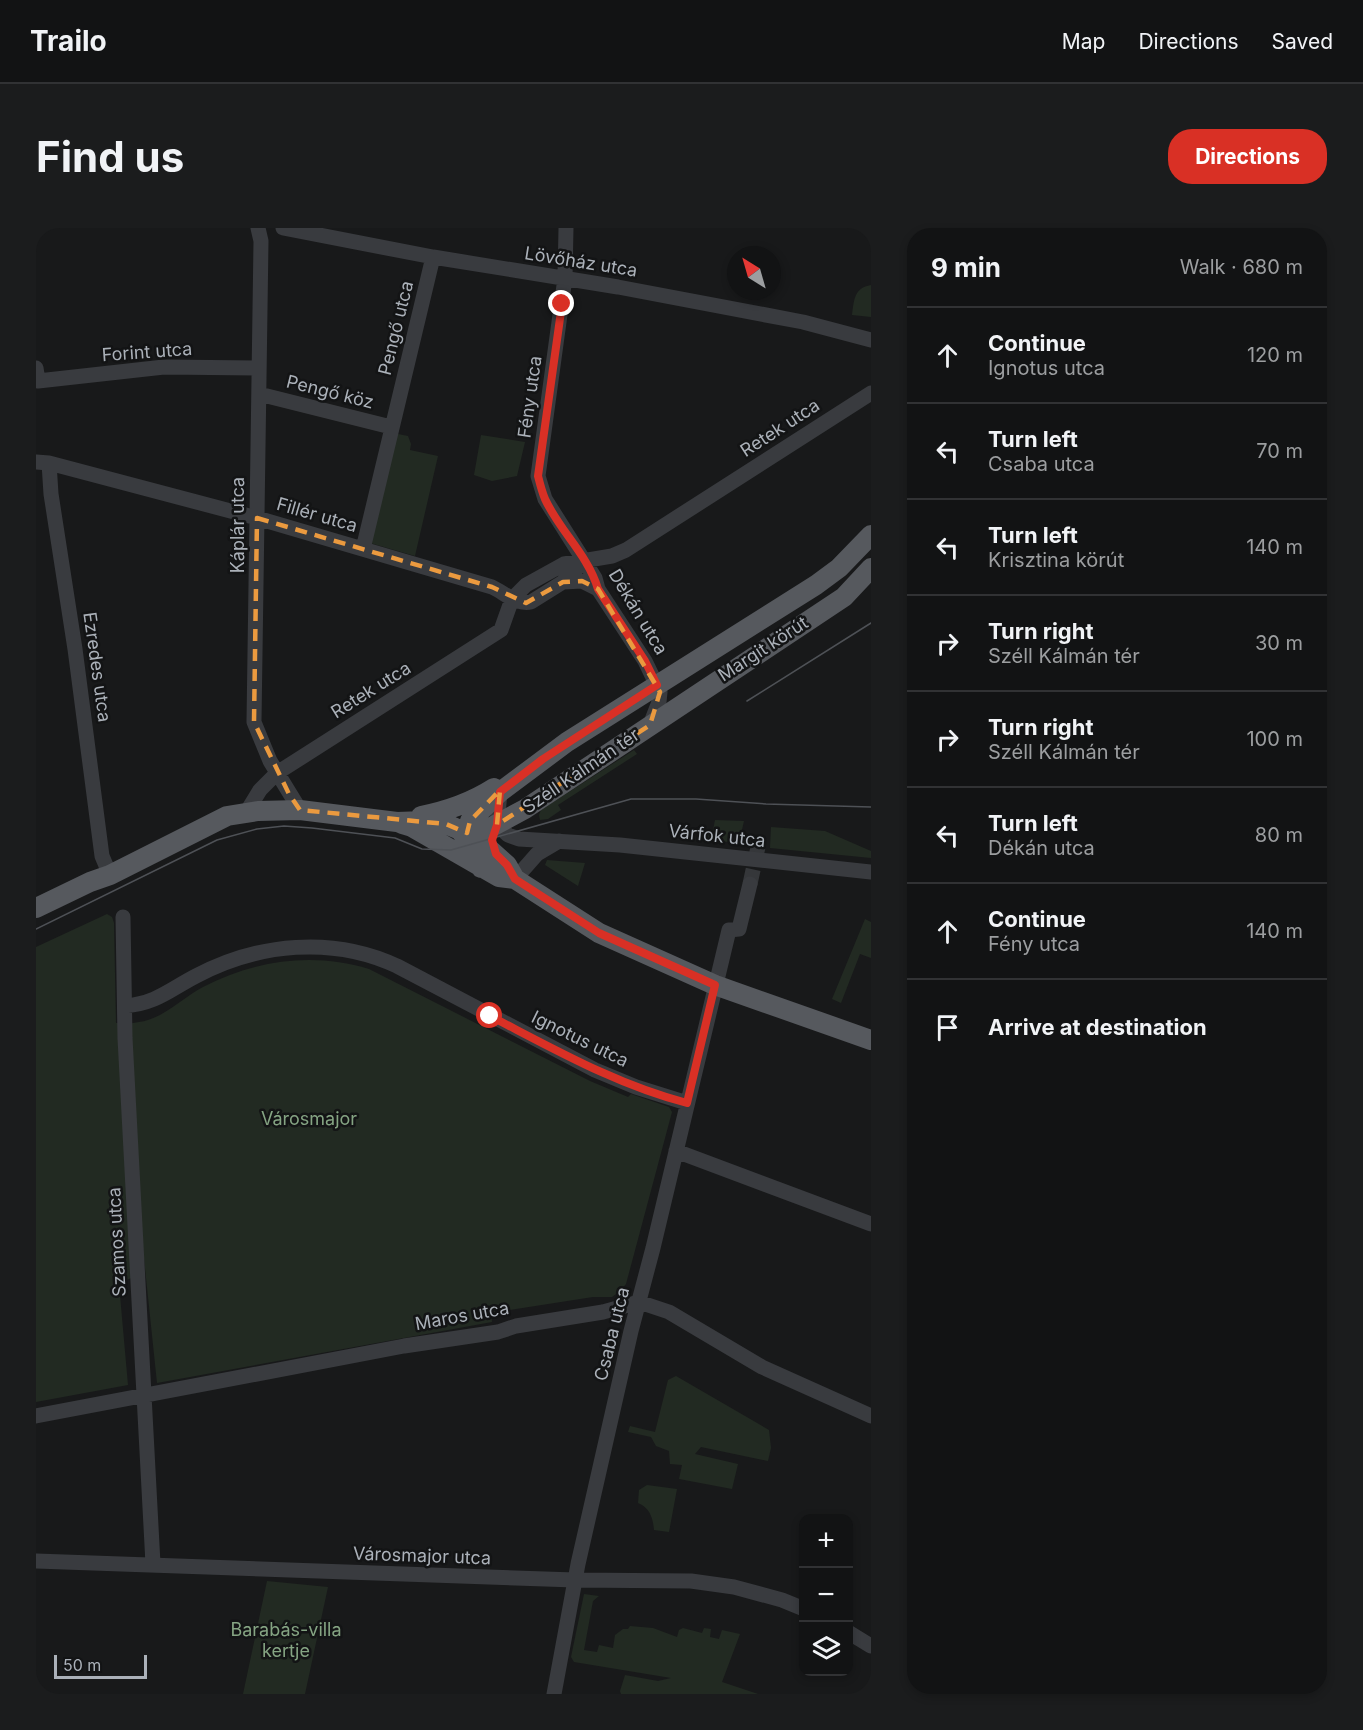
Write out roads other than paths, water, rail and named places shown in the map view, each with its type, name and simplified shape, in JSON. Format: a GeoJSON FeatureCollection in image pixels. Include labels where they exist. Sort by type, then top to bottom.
{"type":"FeatureCollection","features":[{"type":"Feature","properties":{"kind":"main road","name":"Margit körút"},"geometry":{"type":"LineString","coordinates":[[657,685],[816,585],[839,568],[871,535]]}},
{"type":"Feature","properties":{"kind":"main road","name":"Margit körút"},"geometry":{"type":"LineString","coordinates":[[650,724],[844,597],[871,568]]}},
{"type":"Feature","properties":{"kind":"main road","name":"Széll Kálmán tér"},"geometry":{"type":"LineString","coordinates":[[650,724],[497,825],[484,831],[467,833],[470,821],[500,792],[543,759],[657,685]]}},
{"type":"Feature","properties":{"kind":"main road"},"geometry":{"type":"LineString","coordinates":[[404,825],[482,796],[543,759]]}},
{"type":"Feature","properties":{"kind":"main road"},"geometry":{"type":"LineString","coordinates":[[36,908],[110,875],[227,816],[271,809],[300,810],[404,825],[489,861]]}},
{"type":"Feature","properties":{"kind":"main road"},"geometry":{"type":"LineString","coordinates":[[404,825],[424,821],[446,824],[467,833],[469,846],[489,861],[499,877],[515,879],[599,933],[715,985],[871,1040]]}},
{"type":"Feature","properties":{"kind":"main road"},"geometry":{"type":"LineString","coordinates":[[489,861],[497,825]]}},
{"type":"Feature","properties":{"kind":"street","name":"Káplár utca"},"geometry":{"type":"LineString","coordinates":[[258,228],[261,241],[254,722],[261,742],[277,773],[300,810]]}},
{"type":"Feature","properties":{"kind":"street","name":"Lövőház utca"},"geometry":{"type":"LineString","coordinates":[[283,228],[433,257],[565,278],[803,322],[871,340]]}},
{"type":"Feature","properties":{"kind":"street","name":"Fény utca"},"geometry":{"type":"LineString","coordinates":[[566,228],[565,278],[538,476],[545,499],[584,560]]}},
{"type":"Feature","properties":{"kind":"street","name":"Pengő utca"},"geometry":{"type":"LineString","coordinates":[[363,549],[433,257]]}},
{"type":"Feature","properties":{"kind":"street","name":"Forint utca"},"geometry":{"type":"LineString","coordinates":[[37,374],[164,367],[259,368]]}},
{"type":"Feature","properties":{"kind":"street","name":"Retek utca"},"geometry":{"type":"LineString","coordinates":[[246,813],[260,790],[277,773],[501,630],[512,599],[526,585],[564,564],[612,556],[626,550],[871,393]]}},
{"type":"Feature","properties":{"kind":"street","name":"Pengő köz"},"geometry":{"type":"LineString","coordinates":[[259,394],[391,427]]}},
{"type":"Feature","properties":{"kind":"street","name":"Fillér utca"},"geometry":{"type":"LineString","coordinates":[[42,463],[257,518],[492,586],[512,599]]}},
{"type":"Feature","properties":{"kind":"street","name":"Ezredes utca"},"geometry":{"type":"LineString","coordinates":[[42,463],[51,494],[75,649],[102,856],[110,875]]}},
{"type":"Feature","properties":{"kind":"street"},"geometry":{"type":"LineString","coordinates":[[512,599],[531,602],[563,582],[584,560]]}},
{"type":"Feature","properties":{"kind":"street","name":"Dékán utca"},"geometry":{"type":"LineString","coordinates":[[584,560],[595,578],[598,589],[645,661],[657,685]]}},
{"type":"Feature","properties":{"kind":"street"},"geometry":{"type":"LineString","coordinates":[[563,582],[582,581],[598,589]]}},
{"type":"Feature","properties":{"kind":"street","name":"Széll Kálmán tér"},"geometry":{"type":"LineString","coordinates":[[650,724],[660,697],[657,685]]}},
{"type":"Feature","properties":{"kind":"street","name":"Széll Kálmán tér"},"geometry":{"type":"LineString","coordinates":[[497,825],[500,792]]}},
{"type":"Feature","properties":{"kind":"street","name":"Várfok utca"},"geometry":{"type":"LineString","coordinates":[[497,825],[508,835],[519,839],[620,845],[871,872]]}},
{"type":"Feature","properties":{"kind":"street"},"geometry":{"type":"LineString","coordinates":[[515,879],[537,854],[559,841]]}},
{"type":"Feature","properties":{"kind":"street","name":"Csaba utca"},"geometry":{"type":"LineString","coordinates":[[554,1694],[575,1580],[715,985],[729,930],[739,929],[750,884]]}},
{"type":"Feature","properties":{"kind":"street","name":"Szamos utca"},"geometry":{"type":"LineString","coordinates":[[123,918],[134,1210],[153,1564]]}},
{"type":"Feature","properties":{"kind":"street","name":"Ignotus utca"},"geometry":{"type":"LineString","coordinates":[[125,1006],[154,1000],[197,975],[245,956],[303,946],[366,953],[397,966],[595,1070],[645,1090],[687,1103]]}},
{"type":"Feature","properties":{"kind":"street"},"geometry":{"type":"LineString","coordinates":[[676,1151],[871,1224]]}},
{"type":"Feature","properties":{"kind":"street"},"geometry":{"type":"LineString","coordinates":[[639,1302],[669,1312],[762,1367],[871,1416]]}},
{"type":"Feature","properties":{"kind":"street","name":"Maros utca"},"geometry":{"type":"LineString","coordinates":[[36,1416],[405,1346],[498,1332],[516,1326],[603,1312],[639,1302]]}},
{"type":"Feature","properties":{"kind":"street","name":"Városmajor utca"},"geometry":{"type":"LineString","coordinates":[[36,1561],[575,1580],[691,1581],[734,1587],[799,1607]]}},
{"type":"Feature","properties":{"kind":"street"},"geometry":{"type":"LineString","coordinates":[[853,1635],[871,1646]]}},
{"type":"Feature","properties":{"kind":"tunnel"},"geometry":{"type":"LineString","coordinates":[[750,884],[758,847]]}},
{"type":"Feature","properties":{"kind":"tram line"},"geometry":{"type":"LineString","coordinates":[[747,701],[871,623]]}},
{"type":"Feature","properties":{"kind":"tram line"},"geometry":{"type":"LineString","coordinates":[[36,929],[217,840],[257,829],[284,826],[312,828],[395,838],[422,849],[451,850],[631,799],[696,799],[871,807]]}},
{"type":"Feature","properties":{"kind":"park label","name":"Városmajor"},"geometry":{"type":"Point","coordinates":[309,1119]}},
{"type":"Feature","properties":{"kind":"park label","name":"Barabás-villa kertje"},"geometry":{"type":"Point","coordinates":[286,1640]}}]}
